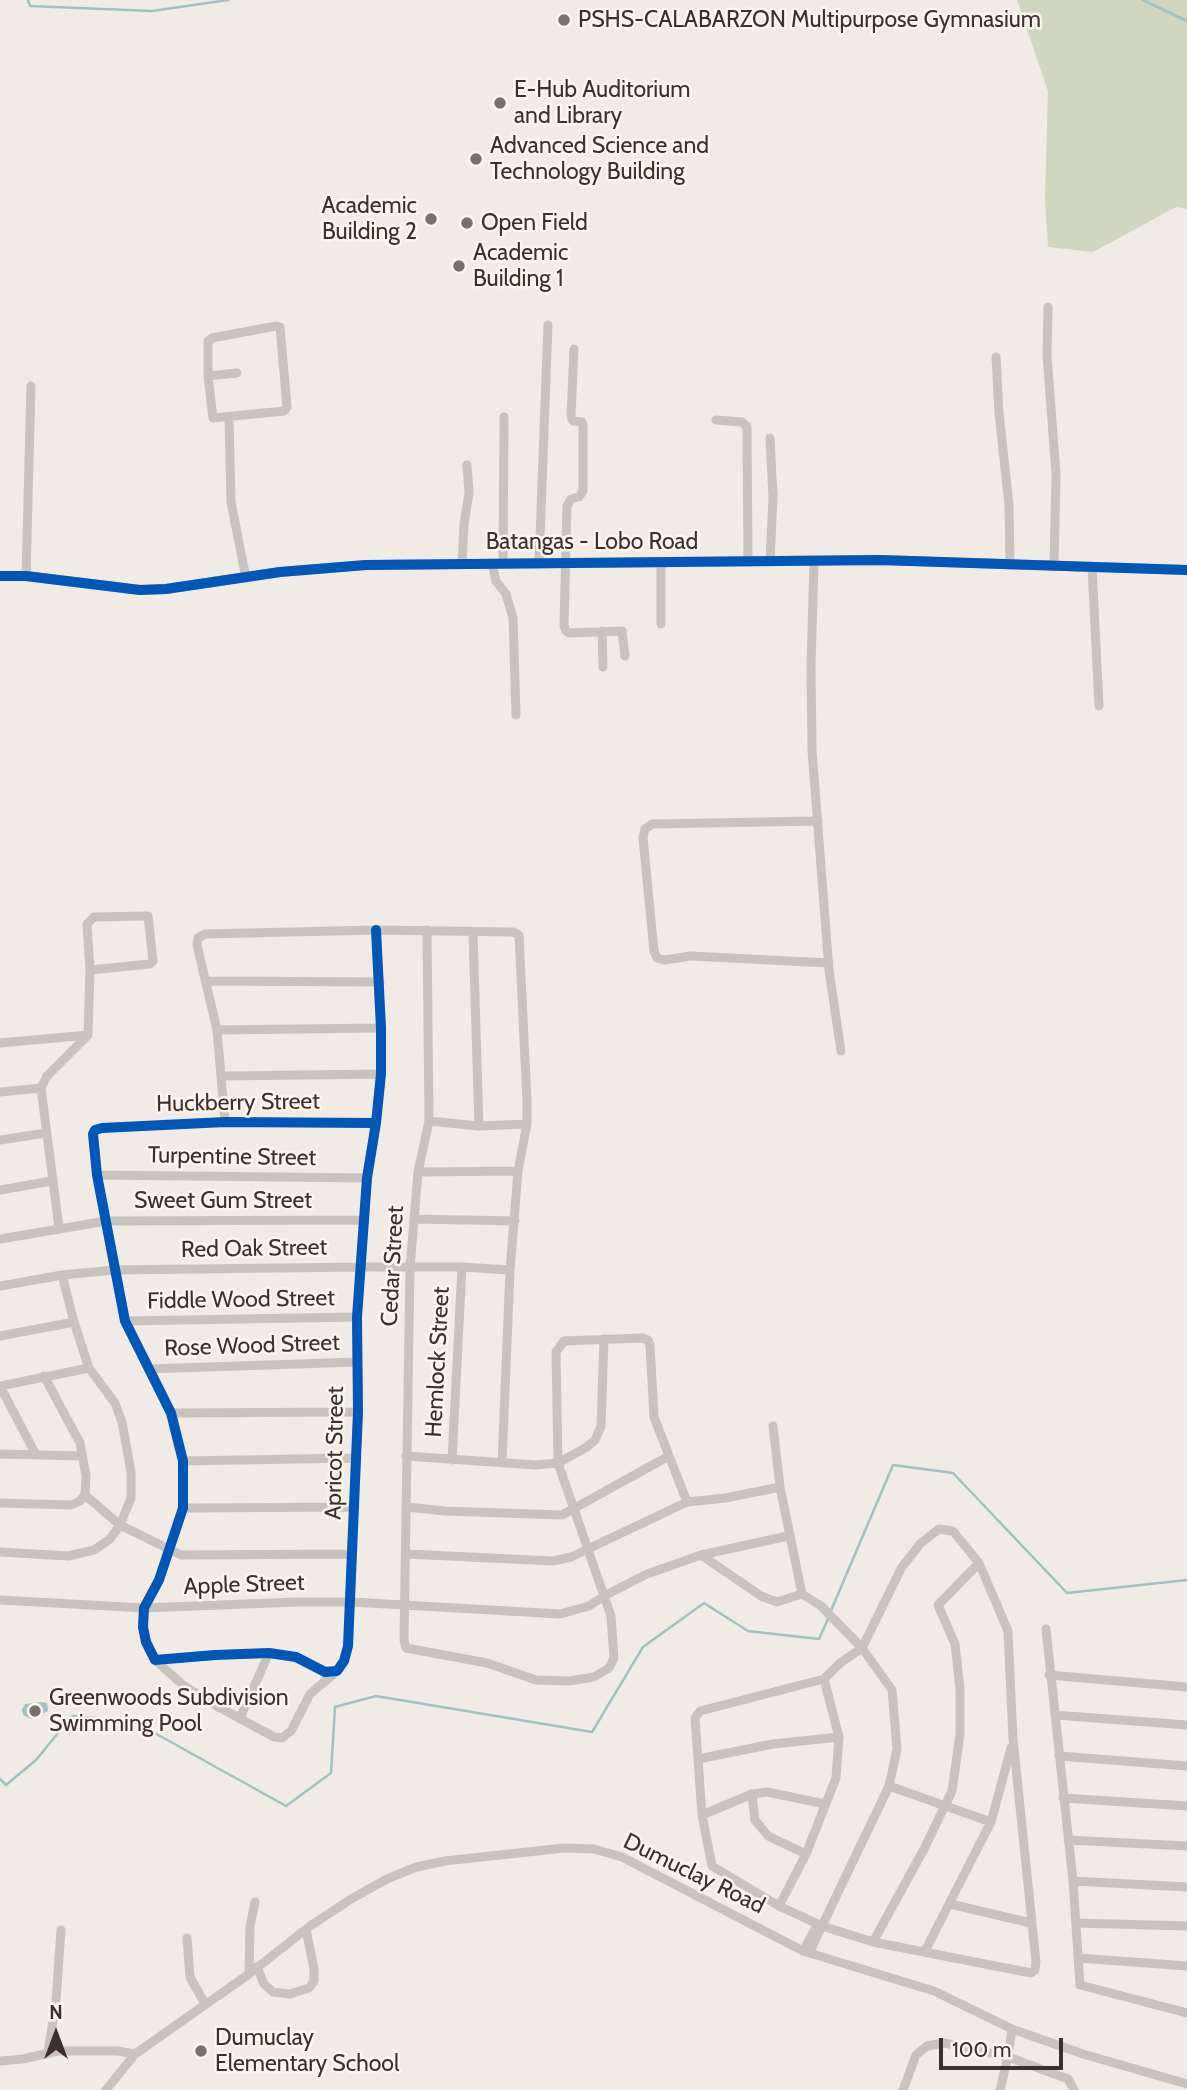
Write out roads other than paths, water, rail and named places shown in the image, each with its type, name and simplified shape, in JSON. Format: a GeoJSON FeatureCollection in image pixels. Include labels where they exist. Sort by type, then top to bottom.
{"type":"FeatureCollection","features":[{"type":"Feature","properties":{"kind":"main road","name":"Batangas - Lobo Road"},"geometry":{"type":"LineString","coordinates":[[0,576],[26,576],[140,590],[166,589],[280,572],[366,565],[926,561],[1187,570]]}},
{"type":"Feature","properties":{"kind":"street"},"geometry":{"type":"LineString","coordinates":[[1048,307],[1047,355],[1056,474],[1054,566]]}},
{"type":"Feature","properties":{"kind":"street"},"geometry":{"type":"LineString","coordinates":[[539,564],[548,325]]}},
{"type":"Feature","properties":{"kind":"street"},"geometry":{"type":"LineString","coordinates":[[280,327],[287,407],[284,411],[229,417],[211,417],[208,341],[212,338],[280,327]]}},
{"type":"Feature","properties":{"kind":"street"},"geometry":{"type":"LineString","coordinates":[[574,349],[571,416],[573,421],[582,422],[583,425],[583,491],[579,497],[571,499],[567,506],[566,631],[622,631],[625,656]]}},
{"type":"Feature","properties":{"kind":"street"},"geometry":{"type":"LineString","coordinates":[[996,357],[1009,505],[1010,565]]}},
{"type":"Feature","properties":{"kind":"street"},"geometry":{"type":"LineString","coordinates":[[208,376],[237,373]]}},
{"type":"Feature","properties":{"kind":"street"},"geometry":{"type":"LineString","coordinates":[[26,576],[32,386]]}},
{"type":"Feature","properties":{"kind":"street"},"geometry":{"type":"LineString","coordinates":[[229,417],[231,502],[246,578]]}},
{"type":"Feature","properties":{"kind":"street"},"geometry":{"type":"LineString","coordinates":[[504,417],[496,581],[506,594],[513,618],[516,715]]}},
{"type":"Feature","properties":{"kind":"street"},"geometry":{"type":"LineString","coordinates":[[716,419],[743,422],[747,427],[748,562]]}},
{"type":"Feature","properties":{"kind":"street"},"geometry":{"type":"LineString","coordinates":[[770,438],[770,561]]}},
{"type":"Feature","properties":{"kind":"street"},"geometry":{"type":"LineString","coordinates":[[463,564],[464,524],[469,493],[467,465]]}},
{"type":"Feature","properties":{"kind":"street"},"geometry":{"type":"LineString","coordinates":[[814,562],[812,750],[829,963],[841,1051]]}},
{"type":"Feature","properties":{"kind":"street"},"geometry":{"type":"LineString","coordinates":[[661,563],[661,624]]}},
{"type":"Feature","properties":{"kind":"street"},"geometry":{"type":"LineString","coordinates":[[1092,567],[1099,706]]}},
{"type":"Feature","properties":{"kind":"street"},"geometry":{"type":"LineString","coordinates":[[602,631],[603,667]]}},
{"type":"Feature","properties":{"kind":"street"},"geometry":{"type":"LineString","coordinates":[[818,821],[652,824],[645,829],[643,838],[654,951],[657,958],[664,960],[691,956],[829,963]]}},
{"type":"Feature","properties":{"kind":"street"},"geometry":{"type":"LineString","coordinates":[[60,1228],[41,1088],[47,1076],[88,1035],[90,970],[87,924],[89,919],[94,917],[148,916],[153,961],[150,964],[90,970]]}},
{"type":"Feature","properties":{"kind":"street"},"geometry":{"type":"LineString","coordinates":[[225,1122],[217,1030],[197,945],[198,938],[205,934],[376,930],[513,932],[519,935],[527,1124],[518,1171],[510,1270],[502,1463]]}},
{"type":"Feature","properties":{"kind":"street","name":"Apricot Street"},"geometry":{"type":"LineString","coordinates":[[337,1671],[344,1661],[348,1646],[352,1602],[358,1412],[357,1317],[367,1178],[381,1074],[380,982],[376,930]]}},
{"type":"Feature","properties":{"kind":"street","name":"Cedar Street"},"geometry":{"type":"LineString","coordinates":[[427,930],[429,1121],[418,1172],[410,1268],[406,1648],[487,1663],[536,1680],[569,1681],[594,1676],[609,1668],[614,1658],[613,1631],[604,1596]]}},
{"type":"Feature","properties":{"kind":"street"},"geometry":{"type":"LineString","coordinates":[[473,933],[479,1126]]}},
{"type":"Feature","properties":{"kind":"street"},"geometry":{"type":"LineString","coordinates":[[207,981],[380,982]]}},
{"type":"Feature","properties":{"kind":"street"},"geometry":{"type":"LineString","coordinates":[[217,1030],[381,1028]]}},
{"type":"Feature","properties":{"kind":"street"},"geometry":{"type":"LineString","coordinates":[[0,1043],[88,1035]]}},
{"type":"Feature","properties":{"kind":"street"},"geometry":{"type":"LineString","coordinates":[[221,1076],[381,1074]]}},
{"type":"Feature","properties":{"kind":"street"},"geometry":{"type":"LineString","coordinates":[[0,1091],[41,1088]]}},
{"type":"Feature","properties":{"kind":"street"},"geometry":{"type":"LineString","coordinates":[[429,1121],[479,1126],[527,1124]]}},
{"type":"Feature","properties":{"kind":"street","name":"Huckberry Street"},"geometry":{"type":"LineString","coordinates":[[97,1175],[93,1134],[95,1130],[102,1128],[225,1122],[376,1123]]}},
{"type":"Feature","properties":{"kind":"street"},"geometry":{"type":"LineString","coordinates":[[0,1140],[46,1133]]}},
{"type":"Feature","properties":{"kind":"street"},"geometry":{"type":"LineString","coordinates":[[418,1172],[518,1171]]}},
{"type":"Feature","properties":{"kind":"street"},"geometry":{"type":"LineString","coordinates":[[97,1175],[125,1321],[171,1413],[183,1461],[183,1508],[159,1580],[145,1608],[143,1627],[146,1642],[155,1660],[183,1685],[274,1737],[282,1738],[291,1731],[310,1694],[337,1671]]}},
{"type":"Feature","properties":{"kind":"street","name":"Turpentine Street"},"geometry":{"type":"LineString","coordinates":[[97,1175],[367,1178]]}},
{"type":"Feature","properties":{"kind":"street"},"geometry":{"type":"LineString","coordinates":[[0,1190],[52,1181]]}},
{"type":"Feature","properties":{"kind":"street"},"geometry":{"type":"LineString","coordinates":[[415,1219],[515,1221]]}},
{"type":"Feature","properties":{"kind":"street","name":"Sweet Gum Street"},"geometry":{"type":"LineString","coordinates":[[0,1239],[106,1221],[363,1220]]}},
{"type":"Feature","properties":{"kind":"street","name":"Red Oak Street"},"geometry":{"type":"LineString","coordinates":[[0,1286],[62,1275],[114,1270],[463,1267],[510,1270]]}},
{"type":"Feature","properties":{"kind":"street","name":"Hemlock Street"},"geometry":{"type":"LineString","coordinates":[[453,1460],[463,1267]]}},
{"type":"Feature","properties":{"kind":"street"},"geometry":{"type":"LineString","coordinates":[[0,1552],[68,1556],[93,1550],[110,1539],[120,1525],[131,1498],[131,1472],[122,1422],[115,1403],[89,1368],[62,1275]]}},
{"type":"Feature","properties":{"kind":"street","name":"Fiddle Wood Street"},"geometry":{"type":"LineString","coordinates":[[125,1321],[357,1317]]}},
{"type":"Feature","properties":{"kind":"street"},"geometry":{"type":"LineString","coordinates":[[0,1336],[74,1322]]}},
{"type":"Feature","properties":{"kind":"street"},"geometry":{"type":"LineString","coordinates":[[406,1456],[502,1463],[558,1463],[595,1440],[601,1426],[604,1339]]}},
{"type":"Feature","properties":{"kind":"street"},"geometry":{"type":"LineString","coordinates":[[604,1596],[558,1463],[556,1353],[564,1341],[648,1340],[654,1417],[687,1502]]}},
{"type":"Feature","properties":{"kind":"street","name":"Rose Wood Street"},"geometry":{"type":"LineString","coordinates":[[148,1369],[357,1362]]}},
{"type":"Feature","properties":{"kind":"street"},"geometry":{"type":"LineString","coordinates":[[36,1455],[0,1386],[89,1368]]}},
{"type":"Feature","properties":{"kind":"street"},"geometry":{"type":"LineString","coordinates":[[0,1503],[71,1505],[85,1495],[80,1443],[44,1376]]}},
{"type":"Feature","properties":{"kind":"street"},"geometry":{"type":"LineString","coordinates":[[171,1413],[358,1412]]}},
{"type":"Feature","properties":{"kind":"street"},"geometry":{"type":"LineString","coordinates":[[773,1426],[788,1536],[802,1594],[821,1606],[854,1639],[892,1690],[897,1749],[889,1786],[806,1952]]}},
{"type":"Feature","properties":{"kind":"street"},"geometry":{"type":"LineString","coordinates":[[0,1454],[82,1455]]}},
{"type":"Feature","properties":{"kind":"street"},"geometry":{"type":"LineString","coordinates":[[407,1507],[562,1515],[668,1456]]}},
{"type":"Feature","properties":{"kind":"street"},"geometry":{"type":"LineString","coordinates":[[183,1461],[355,1458]]}},
{"type":"Feature","properties":{"kind":"street"},"geometry":{"type":"LineString","coordinates":[[407,1554],[553,1560],[571,1557],[687,1502],[725,1498],[780,1487]]}},
{"type":"Feature","properties":{"kind":"street"},"geometry":{"type":"LineString","coordinates":[[85,1495],[120,1525],[181,1555],[352,1554]]}},
{"type":"Feature","properties":{"kind":"street"},"geometry":{"type":"LineString","coordinates":[[183,1508],[355,1507]]}},
{"type":"Feature","properties":{"kind":"street"},"geometry":{"type":"LineString","coordinates":[[939,1529],[953,1531],[979,1563],[1008,1631],[1013,1739],[1036,1962],[1031,1973],[873,1942],[779,1906],[712,1866],[702,1815],[695,1718],[700,1711],[824,1679],[840,1663],[862,1648],[902,1567],[921,1543],[939,1529]]}},
{"type":"Feature","properties":{"kind":"street","name":"Apple Street"},"geometry":{"type":"LineString","coordinates":[[0,1600],[145,1608],[352,1602],[560,1614],[589,1606],[647,1574],[701,1555],[788,1536]]}},
{"type":"Feature","properties":{"kind":"street"},"geometry":{"type":"LineString","coordinates":[[701,1555],[761,1596],[777,1602],[802,1594]]}},
{"type":"Feature","properties":{"kind":"street"},"geometry":{"type":"LineString","coordinates":[[873,1942],[946,1807],[952,1791],[960,1734],[960,1689],[955,1644],[938,1605],[979,1563]]}},
{"type":"Feature","properties":{"kind":"street"},"geometry":{"type":"LineString","coordinates":[[1046,1629],[1073,1881],[1080,1985],[1187,2013]]}},
{"type":"Feature","properties":{"kind":"street"},"geometry":{"type":"LineString","coordinates":[[155,1660],[269,1653],[296,1657],[325,1672],[337,1671]]}},
{"type":"Feature","properties":{"kind":"street"},"geometry":{"type":"LineString","coordinates":[[240,1718],[269,1653]]}},
{"type":"Feature","properties":{"kind":"street"},"geometry":{"type":"LineString","coordinates":[[1049,1675],[1187,1687]]}},
{"type":"Feature","properties":{"kind":"street"},"geometry":{"type":"LineString","coordinates":[[779,1906],[806,1854],[836,1778],[839,1737],[824,1679]]}},
{"type":"Feature","properties":{"kind":"street"},"geometry":{"type":"LineString","coordinates":[[1055,1715],[1187,1725]]}},
{"type":"Feature","properties":{"kind":"street"},"geometry":{"type":"LineString","coordinates":[[698,1759],[774,1744],[839,1737]]}},
{"type":"Feature","properties":{"kind":"street"},"geometry":{"type":"LineString","coordinates":[[925,1951],[991,1822],[1013,1739]]}},
{"type":"Feature","properties":{"kind":"street"},"geometry":{"type":"LineString","coordinates":[[1059,1756],[1187,1766]]}},
{"type":"Feature","properties":{"kind":"street"},"geometry":{"type":"LineString","coordinates":[[889,1786],[991,1822]]}},
{"type":"Feature","properties":{"kind":"street"},"geometry":{"type":"LineString","coordinates":[[702,1815],[752,1794],[766,1792],[825,1804]]}},
{"type":"Feature","properties":{"kind":"street"},"geometry":{"type":"LineString","coordinates":[[752,1794],[755,1820],[768,1836],[806,1854]]}},
{"type":"Feature","properties":{"kind":"street"},"geometry":{"type":"LineString","coordinates":[[1063,1798],[1187,1806]]}},
{"type":"Feature","properties":{"kind":"street"},"geometry":{"type":"LineString","coordinates":[[1068,1840],[1187,1846]]}},
{"type":"Feature","properties":{"kind":"street","name":"Dumuclay Road"},"geometry":{"type":"LineString","coordinates":[[106,2090],[135,2054],[253,1971],[306,1929],[387,1879],[416,1867],[445,1861],[564,1848],[594,1849],[622,1857],[806,1952],[934,1991],[1012,2029],[1083,2054],[1187,2084]]}},
{"type":"Feature","properties":{"kind":"street"},"geometry":{"type":"LineString","coordinates":[[1073,1881],[1187,1887]]}},
{"type":"Feature","properties":{"kind":"street"},"geometry":{"type":"LineString","coordinates":[[255,1902],[250,1926],[253,1971],[273,1992],[290,1994],[309,1988],[314,1981],[306,1929]]}},
{"type":"Feature","properties":{"kind":"street"},"geometry":{"type":"LineString","coordinates":[[950,1904],[1031,1923]]}},
{"type":"Feature","properties":{"kind":"street"},"geometry":{"type":"LineString","coordinates":[[1076,1923],[1187,1926]]}},
{"type":"Feature","properties":{"kind":"street"},"geometry":{"type":"LineString","coordinates":[[48,2052],[56,2001],[61,1930]]}},
{"type":"Feature","properties":{"kind":"street"},"geometry":{"type":"LineString","coordinates":[[187,1938],[190,1977],[205,2004]]}},
{"type":"Feature","properties":{"kind":"street"},"geometry":{"type":"LineString","coordinates":[[1079,1958],[1187,1966]]}},
{"type":"Feature","properties":{"kind":"street"},"geometry":{"type":"LineString","coordinates":[[1000,2090],[1009,2057],[1012,2029]]}},
{"type":"Feature","properties":{"kind":"street"},"geometry":{"type":"LineString","coordinates":[[904,2090],[916,2055],[927,2046],[945,2043],[1009,2057],[1068,2079],[1074,2090]]}},
{"type":"Feature","properties":{"kind":"street"},"geometry":{"type":"LineString","coordinates":[[0,2061],[23,2059],[48,2052],[118,2051],[135,2054]]}},
{"type":"Feature","properties":{"kind":"water","name":"Greenwoods Subdivision Swimming Pool"},"geometry":{"type":"Polygon","coordinates":[[[47,1703],[48,1711],[31,1719],[23,1715],[25,1704],[47,1703]]]}},
{"type":"Feature","properties":{"kind":"waterway"},"geometry":{"type":"LineString","coordinates":[[28,0],[30,6],[152,11],[228,0]]}},
{"type":"Feature","properties":{"kind":"waterway"},"geometry":{"type":"LineString","coordinates":[[1143,0],[1187,21]]}},
{"type":"Feature","properties":{"kind":"waterway"},"geometry":{"type":"LineString","coordinates":[[830,1613],[893,1465],[953,1473],[1067,1593],[1187,1580]]}},
{"type":"Feature","properties":{"kind":"waterway"},"geometry":{"type":"LineString","coordinates":[[0,1779],[6,1785],[36,1760],[72,1716],[133,1721],[286,1806],[331,1773],[335,1707],[376,1696],[592,1732],[643,1647],[704,1603],[748,1631],[819,1639],[828,1619]]}},
{"type":"Feature","properties":{"kind":"place","name":"PSHS-CALABARZON Multipurpose Gymnasium"},"geometry":{"type":"Point","coordinates":[564,20]}},
{"type":"Feature","properties":{"kind":"place","name":"E-Hub Auditorium and Library"},"geometry":{"type":"Point","coordinates":[500,103]}},
{"type":"Feature","properties":{"kind":"place","name":"Advanced Science and Technology Building"},"geometry":{"type":"Point","coordinates":[476,159]}},
{"type":"Feature","properties":{"kind":"place","name":"Academic Building 2"},"geometry":{"type":"Point","coordinates":[431,219]}},
{"type":"Feature","properties":{"kind":"place","name":"Open Field"},"geometry":{"type":"Point","coordinates":[467,223]}},
{"type":"Feature","properties":{"kind":"place","name":"Academic Building 1"},"geometry":{"type":"Point","coordinates":[459,266]}},
{"type":"Feature","properties":{"kind":"place","name":"Greenwoods Subdivision Swimming Pool"},"geometry":{"type":"Point","coordinates":[35,1711]}},
{"type":"Feature","properties":{"kind":"place","name":"Dumuclay Elementary School"},"geometry":{"type":"Point","coordinates":[201,2051]}}]}
